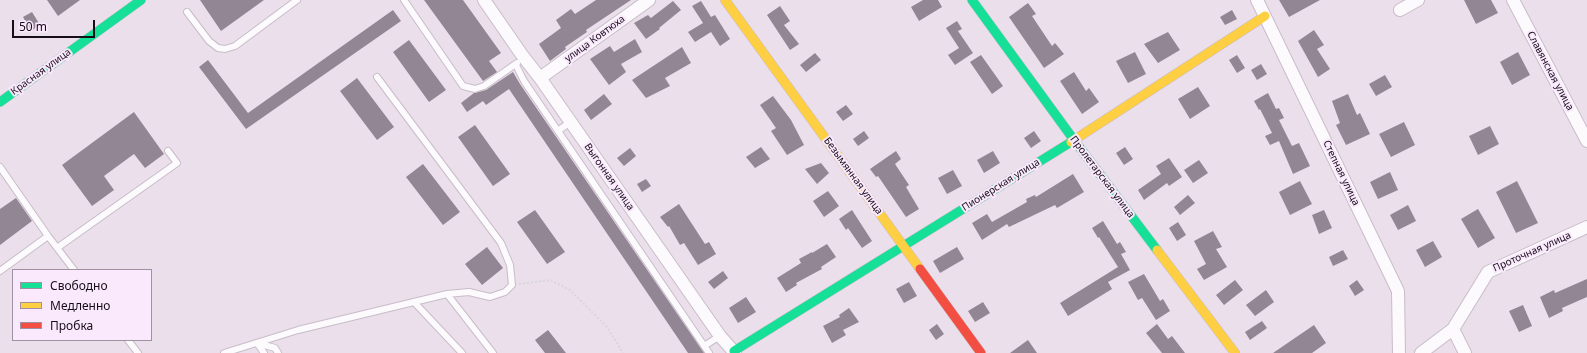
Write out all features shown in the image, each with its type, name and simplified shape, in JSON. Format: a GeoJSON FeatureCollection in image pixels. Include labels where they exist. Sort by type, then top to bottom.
{"type":"FeatureCollection","features":[{"type":"Feature","properties":{"kind":"street","name":"Красная улица"},"geometry":{"type":"LineString","coordinates":[[0,102],[141,0]]}},
{"type":"Feature","properties":{"kind":"street","name":"Выгонная улица"},"geometry":{"type":"LineString","coordinates":[[484,0],[519,60],[540,78],[720,336],[734,352]]}},
{"type":"Feature","properties":{"kind":"street","name":"улица Ковтюха"},"geometry":{"type":"LineString","coordinates":[[540,78],[649,0]]}},
{"type":"Feature","properties":{"kind":"street","name":"Безымянная улица"},"geometry":{"type":"LineString","coordinates":[[725,0],[981,353]]}},
{"type":"Feature","properties":{"kind":"street","name":"Пролетарская улица"},"geometry":{"type":"LineString","coordinates":[[972,0],[1074,140],[1235,353]]}},
{"type":"Feature","properties":{"kind":"street","name":"Степная улица"},"geometry":{"type":"LineString","coordinates":[[1257,0],[1398,291],[1399,353]]}},
{"type":"Feature","properties":{"kind":"street"},"geometry":{"type":"LineString","coordinates":[[1400,10],[1418,0]]}},
{"type":"Feature","properties":{"kind":"street","name":"Славянская улица"},"geometry":{"type":"LineString","coordinates":[[1513,0],[1587,141]]}},
{"type":"Feature","properties":{"kind":"street","name":"Пионерская улица"},"geometry":{"type":"LineString","coordinates":[[734,352],[1074,140],[1265,16]]}},
{"type":"Feature","properties":{"kind":"street","name":"Проточная улица"},"geometry":{"type":"LineString","coordinates":[[1421,353],[1453,329],[1488,272],[1587,227]]}},
{"type":"Feature","properties":{"kind":"street"},"geometry":{"type":"LineString","coordinates":[[1453,329],[1465,353]]}},
{"type":"Feature","properties":{"kind":"lane"},"geometry":{"type":"LineString","coordinates":[[186,12],[209,42],[218,48],[225,49],[234,46],[297,0]]}},
{"type":"Feature","properties":{"kind":"lane"},"geometry":{"type":"LineString","coordinates":[[404,0],[463,86],[475,89],[484,86],[519,60],[524,81],[709,353]]}},
{"type":"Feature","properties":{"kind":"lane"},"geometry":{"type":"LineString","coordinates":[[224,353],[298,330],[447,294],[469,292],[490,297],[505,292],[512,285],[510,265],[501,243],[377,77]]}},
{"type":"Feature","properties":{"kind":"lane"},"geometry":{"type":"LineString","coordinates":[[558,131],[570,122]]}},
{"type":"Feature","properties":{"kind":"lane"},"geometry":{"type":"LineString","coordinates":[[58,248],[177,163],[168,151]]}},
{"type":"Feature","properties":{"kind":"lane"},"geometry":{"type":"LineString","coordinates":[[0,167],[48,236],[73,269]]}},
{"type":"Feature","properties":{"kind":"lane"},"geometry":{"type":"LineString","coordinates":[[0,271],[48,236]]}},
{"type":"Feature","properties":{"kind":"lane"},"geometry":{"type":"LineString","coordinates":[[447,294],[493,353]]}},
{"type":"Feature","properties":{"kind":"lane"},"geometry":{"type":"LineString","coordinates":[[414,302],[462,353]]}},
{"type":"Feature","properties":{"kind":"lane"},"geometry":{"type":"LineString","coordinates":[[704,346],[720,336]]}},
{"type":"Feature","properties":{"kind":"lane"},"geometry":{"type":"LineString","coordinates":[[129,341],[138,353]]}},
{"type":"Feature","properties":{"kind":"lane"},"geometry":{"type":"LineString","coordinates":[[257,343],[264,353]]}},
{"type":"Feature","properties":{"kind":"lane"},"geometry":{"type":"LineString","coordinates":[[257,343],[274,348],[278,353]]}},
{"type":"Feature","properties":{"kind":"path"},"geometry":{"type":"LineString","coordinates":[[512,285],[550,280],[570,290],[607,327],[623,353]]}},
{"type":"Feature","properties":{"kind":"building"},"geometry":{"type":"Polygon","coordinates":[[[47,0],[80,0],[58,16],[47,0]]]}},
{"type":"Feature","properties":{"kind":"building"},"geometry":{"type":"Polygon","coordinates":[[[200,0],[264,0],[221,31],[200,0]]]}},
{"type":"Feature","properties":{"kind":"building"},"geometry":{"type":"Polygon","coordinates":[[[424,0],[463,0],[501,53],[489,61],[497,72],[483,81],[424,0]]]}},
{"type":"Feature","properties":{"kind":"building"},"geometry":{"type":"Polygon","coordinates":[[[596,0],[631,0],[586,30],[587,32],[565,47],[566,49],[550,61],[539,44],[561,28],[556,20],[571,9],[575,14],[596,0]]]}},
{"type":"Feature","properties":{"kind":"building"},"geometry":{"type":"Polygon","coordinates":[[[923,0],[938,0],[942,7],[919,21],[911,7],[923,0]]]}},
{"type":"Feature","properties":{"kind":"building"},"geometry":{"type":"Polygon","coordinates":[[[1279,0],[1320,0],[1289,17],[1279,0]]]}},
{"type":"Feature","properties":{"kind":"building"},"geometry":{"type":"Polygon","coordinates":[[[1464,0],[1491,0],[1498,13],[1476,24],[1464,0]]]}},
{"type":"Feature","properties":{"kind":"building"},"geometry":{"type":"Polygon","coordinates":[[[673,1],[681,10],[659,28],[660,29],[646,39],[634,23],[648,15],[651,18],[673,1]]]}},
{"type":"Feature","properties":{"kind":"building"},"geometry":{"type":"Polygon","coordinates":[[[701,1],[711,17],[715,15],[730,39],[720,46],[711,32],[695,42],[688,32],[703,23],[692,6],[701,1]]]}},
{"type":"Feature","properties":{"kind":"building"},"geometry":{"type":"Polygon","coordinates":[[[1028,3],[1036,14],[1032,16],[1052,46],[1055,43],[1064,54],[1044,68],[1009,17],[1028,3]]]}},
{"type":"Feature","properties":{"kind":"building"},"geometry":{"type":"Polygon","coordinates":[[[780,6],[790,21],[784,25],[799,44],[790,50],[767,15],[780,6]]]}},
{"type":"Feature","properties":{"kind":"building"},"geometry":{"type":"Polygon","coordinates":[[[393,10],[401,21],[246,129],[199,67],[208,60],[248,113],[393,10]]]}},
{"type":"Feature","properties":{"kind":"building"},"geometry":{"type":"Polygon","coordinates":[[[1232,10],[1237,19],[1225,25],[1220,17],[1232,10]]]}},
{"type":"Feature","properties":{"kind":"building"},"geometry":{"type":"Polygon","coordinates":[[[32,12],[40,25],[31,31],[23,17],[32,12]]]}},
{"type":"Feature","properties":{"kind":"building"},"geometry":{"type":"Polygon","coordinates":[[[957,21],[962,29],[958,31],[973,53],[955,65],[948,55],[959,48],[946,28],[957,21]]]}},
{"type":"Feature","properties":{"kind":"building"},"geometry":{"type":"Polygon","coordinates":[[[1314,30],[1324,45],[1317,49],[1330,69],[1318,77],[1298,41],[1314,30]]]}},
{"type":"Feature","properties":{"kind":"building"},"geometry":{"type":"Polygon","coordinates":[[[1168,32],[1180,50],[1158,63],[1144,44],[1168,32]]]}},
{"type":"Feature","properties":{"kind":"building"},"geometry":{"type":"Polygon","coordinates":[[[635,39],[642,52],[621,64],[626,72],[609,85],[590,59],[610,46],[614,52],[635,39]]]}},
{"type":"Feature","properties":{"kind":"building"},"geometry":{"type":"Polygon","coordinates":[[[409,40],[446,90],[429,102],[393,52],[409,40]]]}},
{"type":"Feature","properties":{"kind":"building"},"geometry":{"type":"Polygon","coordinates":[[[682,47],[691,63],[665,78],[670,86],[646,98],[632,80],[682,47]]]}},
{"type":"Feature","properties":{"kind":"building"},"geometry":{"type":"Polygon","coordinates":[[[1135,52],[1146,74],[1128,83],[1116,61],[1135,52]]]}},
{"type":"Feature","properties":{"kind":"building"},"geometry":{"type":"Polygon","coordinates":[[[1518,52],[1530,75],[1512,85],[1500,62],[1518,52]]]}},
{"type":"Feature","properties":{"kind":"building"},"geometry":{"type":"Polygon","coordinates":[[[815,53],[821,60],[806,72],[800,65],[815,53]]]}},
{"type":"Feature","properties":{"kind":"building"},"geometry":{"type":"Polygon","coordinates":[[[981,55],[1003,86],[992,94],[970,62],[981,55]]]}},
{"type":"Feature","properties":{"kind":"building"},"geometry":{"type":"Polygon","coordinates":[[[1237,55],[1245,68],[1237,73],[1229,60],[1237,55]]]}},
{"type":"Feature","properties":{"kind":"building"},"geometry":{"type":"Polygon","coordinates":[[[1261,64],[1267,74],[1257,80],[1251,70],[1261,64]]]}},
{"type":"Feature","properties":{"kind":"building"},"geometry":{"type":"Polygon","coordinates":[[[513,72],[704,353],[688,353],[509,89],[486,105],[483,101],[467,112],[461,103],[474,93],[486,90],[513,72]]]}},
{"type":"Feature","properties":{"kind":"building"},"geometry":{"type":"Polygon","coordinates":[[[1074,72],[1086,91],[1089,88],[1099,102],[1082,114],[1060,81],[1074,72]]]}},
{"type":"Feature","properties":{"kind":"building"},"geometry":{"type":"Polygon","coordinates":[[[1385,75],[1392,87],[1376,96],[1369,84],[1385,75]]]}},
{"type":"Feature","properties":{"kind":"building"},"geometry":{"type":"Polygon","coordinates":[[[357,78],[394,127],[377,140],[340,91],[357,78]]]}},
{"type":"Feature","properties":{"kind":"building"},"geometry":{"type":"Polygon","coordinates":[[[1198,87],[1210,106],[1190,119],[1178,99],[1198,87]]]}},
{"type":"Feature","properties":{"kind":"building"},"geometry":{"type":"Polygon","coordinates":[[[1268,93],[1276,109],[1279,108],[1284,118],[1279,120],[1292,146],[1299,143],[1310,166],[1293,174],[1279,141],[1270,145],[1265,136],[1272,133],[1260,109],[1259,110],[1254,101],[1268,93]]]}},
{"type":"Feature","properties":{"kind":"building"},"geometry":{"type":"Polygon","coordinates":[[[604,94],[612,104],[591,120],[584,110],[604,94]]]}},
{"type":"Feature","properties":{"kind":"building"},"geometry":{"type":"Polygon","coordinates":[[[1348,94],[1357,115],[1360,113],[1370,134],[1346,145],[1336,125],[1340,123],[1332,101],[1348,94]]]}},
{"type":"Feature","properties":{"kind":"building"},"geometry":{"type":"Polygon","coordinates":[[[773,96],[791,120],[804,145],[787,155],[771,131],[776,128],[760,105],[773,96]]]}},
{"type":"Feature","properties":{"kind":"building"},"geometry":{"type":"Polygon","coordinates":[[[846,105],[853,114],[843,121],[836,112],[846,105]]]}},
{"type":"Feature","properties":{"kind":"building"},"geometry":{"type":"Polygon","coordinates":[[[134,112],[164,154],[145,168],[134,154],[104,176],[114,190],[92,206],[62,165],[134,112]]]}},
{"type":"Feature","properties":{"kind":"building"},"geometry":{"type":"Polygon","coordinates":[[[1404,122],[1415,145],[1391,157],[1379,134],[1404,122]]]}},
{"type":"Feature","properties":{"kind":"building"},"geometry":{"type":"Polygon","coordinates":[[[475,125],[510,174],[493,186],[458,137],[475,125]]]}},
{"type":"Feature","properties":{"kind":"building"},"geometry":{"type":"Polygon","coordinates":[[[1490,126],[1499,144],[1478,155],[1469,136],[1490,126]]]}},
{"type":"Feature","properties":{"kind":"building"},"geometry":{"type":"Polygon","coordinates":[[[864,131],[869,138],[858,146],[853,139],[864,131]]]}},
{"type":"Feature","properties":{"kind":"building"},"geometry":{"type":"Polygon","coordinates":[[[1034,131],[1041,141],[1031,148],[1024,138],[1034,131]]]}},
{"type":"Feature","properties":{"kind":"building"},"geometry":{"type":"Polygon","coordinates":[[[761,147],[770,159],[755,168],[746,157],[761,147]]]}},
{"type":"Feature","properties":{"kind":"building"},"geometry":{"type":"Polygon","coordinates":[[[1125,147],[1133,159],[1124,165],[1116,153],[1125,147]]]}},
{"type":"Feature","properties":{"kind":"building"},"geometry":{"type":"Polygon","coordinates":[[[630,148],[636,156],[624,166],[617,158],[630,148]]]}},
{"type":"Feature","properties":{"kind":"building"},"geometry":{"type":"Polygon","coordinates":[[[896,151],[901,159],[895,164],[909,185],[906,187],[919,209],[906,217],[878,176],[876,177],[870,169],[896,151]]]}},
{"type":"Feature","properties":{"kind":"building"},"geometry":{"type":"Polygon","coordinates":[[[993,151],[1000,163],[984,173],[977,160],[993,151]]]}},
{"type":"Feature","properties":{"kind":"building"},"geometry":{"type":"Polygon","coordinates":[[[1169,158],[1182,177],[1169,186],[1167,183],[1144,200],[1138,190],[1161,174],[1156,166],[1169,158]]]}},
{"type":"Feature","properties":{"kind":"building"},"geometry":{"type":"Polygon","coordinates":[[[1199,160],[1208,173],[1193,183],[1184,170],[1199,160]]]}},
{"type":"Feature","properties":{"kind":"building"},"geometry":{"type":"Polygon","coordinates":[[[821,163],[829,173],[817,184],[805,169],[821,163]]]}},
{"type":"Feature","properties":{"kind":"building"},"geometry":{"type":"Polygon","coordinates":[[[423,164],[460,212],[443,225],[406,177],[423,164]]]}},
{"type":"Feature","properties":{"kind":"building"},"geometry":{"type":"Polygon","coordinates":[[[953,170],[962,186],[947,194],[938,178],[953,170]]]}},
{"type":"Feature","properties":{"kind":"building"},"geometry":{"type":"Polygon","coordinates":[[[1390,172],[1398,190],[1378,199],[1370,182],[1390,172]]]}},
{"type":"Feature","properties":{"kind":"building"},"geometry":{"type":"Polygon","coordinates":[[[1073,174],[1084,192],[1057,208],[1055,205],[1009,227],[1007,224],[982,240],[972,223],[987,214],[992,222],[1027,202],[1026,199],[1035,195],[1036,197],[1073,174]]]}},
{"type":"Feature","properties":{"kind":"building"},"geometry":{"type":"Polygon","coordinates":[[[646,179],[651,186],[642,192],[637,184],[646,179]]]}},
{"type":"Feature","properties":{"kind":"building"},"geometry":{"type":"Polygon","coordinates":[[[1300,181],[1312,204],[1290,215],[1279,192],[1300,181]]]}},
{"type":"Feature","properties":{"kind":"building"},"geometry":{"type":"Polygon","coordinates":[[[1517,181],[1538,223],[1516,233],[1496,192],[1517,181]]]}},
{"type":"Feature","properties":{"kind":"building"},"geometry":{"type":"Polygon","coordinates":[[[828,191],[839,206],[824,217],[813,201],[828,191]]]}},
{"type":"Feature","properties":{"kind":"building"},"geometry":{"type":"Polygon","coordinates":[[[1188,195],[1195,203],[1180,215],[1174,207],[1188,195]]]}},
{"type":"Feature","properties":{"kind":"building"},"geometry":{"type":"Polygon","coordinates":[[[16,198],[32,221],[0,245],[0,209],[16,198]]]}},
{"type":"Feature","properties":{"kind":"building"},"geometry":{"type":"Polygon","coordinates":[[[679,204],[705,244],[709,242],[716,254],[698,265],[684,243],[680,245],[669,226],[668,227],[660,217],[679,204]]]}},
{"type":"Feature","properties":{"kind":"building"},"geometry":{"type":"Polygon","coordinates":[[[1408,205],[1416,221],[1398,230],[1390,215],[1408,205]]]}},
{"type":"Feature","properties":{"kind":"building"},"geometry":{"type":"Polygon","coordinates":[[[1478,209],[1495,238],[1478,248],[1461,219],[1478,209]]]}},
{"type":"Feature","properties":{"kind":"building"},"geometry":{"type":"Polygon","coordinates":[[[535,210],[565,252],[547,264],[517,222],[535,210]]]}},
{"type":"Feature","properties":{"kind":"building"},"geometry":{"type":"Polygon","coordinates":[[[852,210],[872,241],[862,248],[848,228],[846,230],[839,219],[852,210]]]}},
{"type":"Feature","properties":{"kind":"building"},"geometry":{"type":"Polygon","coordinates":[[[1324,210],[1332,228],[1319,234],[1312,215],[1324,210]]]}},
{"type":"Feature","properties":{"kind":"building"},"geometry":{"type":"Polygon","coordinates":[[[1103,221],[1117,244],[1120,242],[1126,252],[1121,254],[1130,270],[1108,282],[1112,289],[1068,316],[1060,303],[1118,267],[1092,228],[1103,221]]]}},
{"type":"Feature","properties":{"kind":"building"},"geometry":{"type":"Polygon","coordinates":[[[1178,222],[1186,235],[1177,241],[1169,228],[1178,222]]]}},
{"type":"Feature","properties":{"kind":"building"},"geometry":{"type":"Polygon","coordinates":[[[1213,231],[1222,247],[1216,249],[1227,267],[1204,280],[1197,269],[1206,264],[1194,241],[1213,231]]]}},
{"type":"Feature","properties":{"kind":"building"},"geometry":{"type":"Polygon","coordinates":[[[1433,241],[1442,257],[1425,267],[1416,250],[1433,241]]]}},
{"type":"Feature","properties":{"kind":"building"},"geometry":{"type":"Polygon","coordinates":[[[827,244],[836,257],[821,267],[822,269],[796,283],[797,285],[786,292],[777,278],[801,263],[799,259],[827,244]]]}},
{"type":"Feature","properties":{"kind":"building"},"geometry":{"type":"Polygon","coordinates":[[[487,247],[503,268],[482,285],[465,264],[487,247]]]}},
{"type":"Feature","properties":{"kind":"building"},"geometry":{"type":"Polygon","coordinates":[[[957,247],[964,259],[940,273],[933,261],[957,247]]]}},
{"type":"Feature","properties":{"kind":"building"},"geometry":{"type":"Polygon","coordinates":[[[1343,250],[1348,259],[1333,266],[1329,257],[1343,250]]]}},
{"type":"Feature","properties":{"kind":"building"},"geometry":{"type":"Polygon","coordinates":[[[723,271],[728,278],[714,289],[708,282],[723,271]]]}},
{"type":"Feature","properties":{"kind":"building"},"geometry":{"type":"Polygon","coordinates":[[[1144,274],[1160,301],[1163,299],[1170,311],[1156,320],[1142,298],[1138,300],[1128,282],[1144,274]]]}},
{"type":"Feature","properties":{"kind":"building"},"geometry":{"type":"Polygon","coordinates":[[[1587,279],[1587,297],[1562,308],[1563,311],[1549,318],[1540,297],[1554,290],[1555,293],[1587,279]]]}},
{"type":"Feature","properties":{"kind":"building"},"geometry":{"type":"Polygon","coordinates":[[[1235,280],[1243,290],[1224,305],[1216,295],[1235,280]]]}},
{"type":"Feature","properties":{"kind":"building"},"geometry":{"type":"Polygon","coordinates":[[[1357,280],[1364,290],[1355,296],[1349,286],[1357,280]]]}},
{"type":"Feature","properties":{"kind":"building"},"geometry":{"type":"Polygon","coordinates":[[[909,282],[917,296],[904,303],[896,289],[909,282]]]}},
{"type":"Feature","properties":{"kind":"building"},"geometry":{"type":"Polygon","coordinates":[[[1266,290],[1274,302],[1255,316],[1246,305],[1266,290]]]}},
{"type":"Feature","properties":{"kind":"building"},"geometry":{"type":"Polygon","coordinates":[[[746,297],[756,312],[738,323],[729,308],[746,297]]]}},
{"type":"Feature","properties":{"kind":"building"},"geometry":{"type":"Polygon","coordinates":[[[983,302],[990,313],[975,322],[968,311],[983,302]]]}},
{"type":"Feature","properties":{"kind":"building"},"geometry":{"type":"Polygon","coordinates":[[[1523,305],[1532,326],[1519,332],[1509,311],[1523,305]]]}},
{"type":"Feature","properties":{"kind":"building"},"geometry":{"type":"Polygon","coordinates":[[[849,308],[859,322],[843,330],[846,335],[832,343],[823,326],[840,317],[839,315],[849,308]]]}},
{"type":"Feature","properties":{"kind":"building"},"geometry":{"type":"Polygon","coordinates":[[[1262,321],[1267,328],[1250,340],[1245,332],[1262,321]]]}},
{"type":"Feature","properties":{"kind":"building"},"geometry":{"type":"Polygon","coordinates":[[[937,324],[944,334],[936,340],[929,330],[937,324]]]}},
{"type":"Feature","properties":{"kind":"building"},"geometry":{"type":"Polygon","coordinates":[[[1157,324],[1168,339],[1172,336],[1185,353],[1162,353],[1146,333],[1157,324]]]}},
{"type":"Feature","properties":{"kind":"building"},"geometry":{"type":"Polygon","coordinates":[[[1314,325],[1326,343],[1312,353],[1273,353],[1314,325]]]}},
{"type":"Feature","properties":{"kind":"building"},"geometry":{"type":"Polygon","coordinates":[[[548,330],[566,353],[545,353],[535,340],[548,330]]]}},
{"type":"Feature","properties":{"kind":"building"},"geometry":{"type":"Polygon","coordinates":[[[1028,340],[1037,353],[1010,353],[1028,340]]]}},
{"type":"Feature","properties":{"kind":"traffic: fast"},"geometry":{"type":"LineString","coordinates":[[0,102],[141,0]]}},
{"type":"Feature","properties":{"kind":"traffic: fast"},"geometry":{"type":"LineString","coordinates":[[972,0],[1074,140],[1157,250]]}},
{"type":"Feature","properties":{"kind":"traffic: fast"},"geometry":{"type":"LineString","coordinates":[[734,351],[1071,142]]}},
{"type":"Feature","properties":{"kind":"traffic: slow"},"geometry":{"type":"LineString","coordinates":[[725,0],[920,269]]}},
{"type":"Feature","properties":{"kind":"traffic: slow"},"geometry":{"type":"LineString","coordinates":[[1071,142],[1265,16]]}},
{"type":"Feature","properties":{"kind":"traffic: slow"},"geometry":{"type":"LineString","coordinates":[[1157,250],[1235,353]]}},
{"type":"Feature","properties":{"kind":"traffic: jam"},"geometry":{"type":"LineString","coordinates":[[920,269],[981,353]]}}]}
